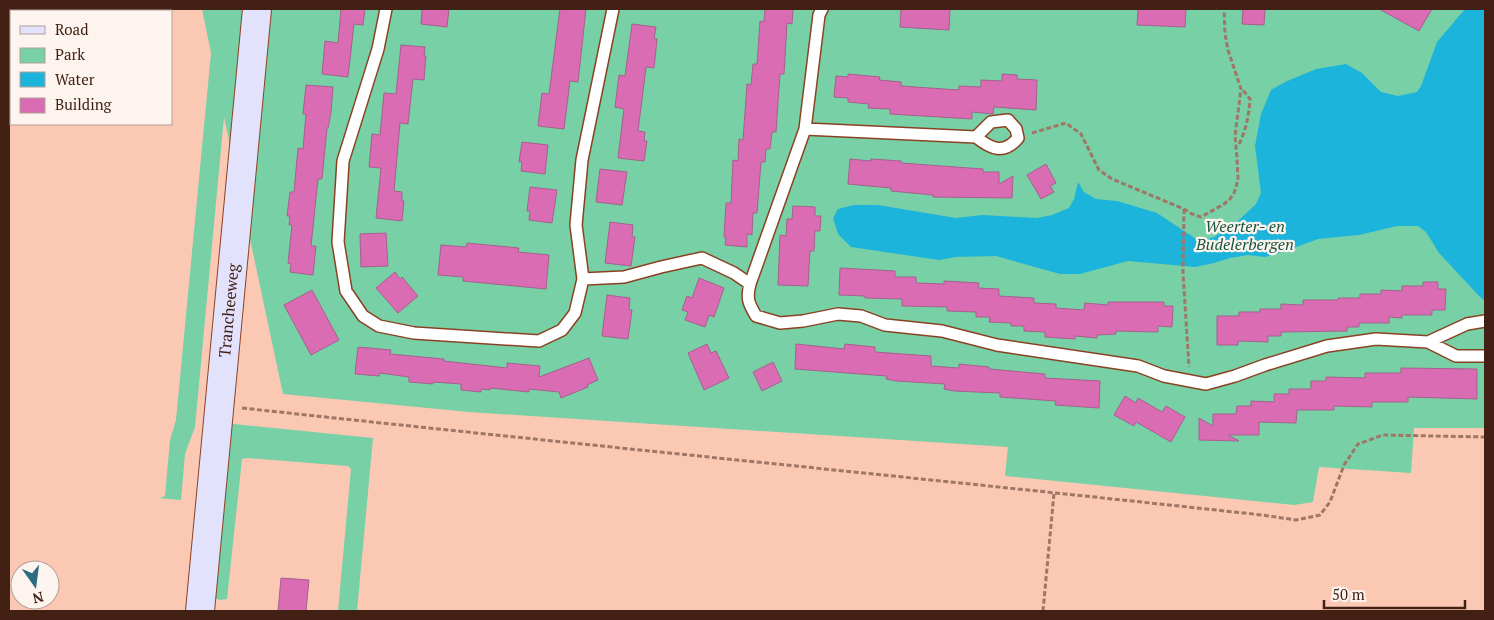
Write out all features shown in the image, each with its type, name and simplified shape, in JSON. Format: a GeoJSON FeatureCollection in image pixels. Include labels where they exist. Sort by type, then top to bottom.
{"type":"FeatureCollection","features":[{"type":"Feature","properties":{"kind":"street","name":"Trancheeweg"},"geometry":{"type":"LineString","coordinates":[[200,611],[257,9]]}},
{"type":"Feature","properties":{"kind":"lane"},"geometry":{"type":"LineString","coordinates":[[386,9],[378,49],[343,161],[338,242],[346,291],[363,316],[379,326],[414,333],[539,341],[562,330],[575,313],[583,279],[576,224],[582,160],[613,9]]}},
{"type":"Feature","properties":{"kind":"lane"},"geometry":{"type":"LineString","coordinates":[[822,9],[819,15],[805,129],[747,295],[756,316],[780,323],[803,321],[838,314],[861,316],[886,325],[942,331],[997,345],[1138,366],[1164,376],[1206,384],[1327,346],[1376,339],[1428,342],[1456,356],[1485,356]]}},
{"type":"Feature","properties":{"kind":"lane"},"geometry":{"type":"LineString","coordinates":[[805,129],[976,137],[987,146],[999,149],[1011,146],[1018,138],[1016,129],[1008,120],[991,122],[976,137]]}},
{"type":"Feature","properties":{"kind":"lane"},"geometry":{"type":"LineString","coordinates":[[583,279],[624,277],[702,258],[734,273],[750,284]]}},
{"type":"Feature","properties":{"kind":"lane"},"geometry":{"type":"LineString","coordinates":[[1428,342],[1467,324],[1485,321]]}},
{"type":"Feature","properties":{"kind":"path"},"geometry":{"type":"LineString","coordinates":[[1224,9],[1228,50],[1242,88],[1250,99],[1244,131],[1239,144]]}},
{"type":"Feature","properties":{"kind":"path"},"geometry":{"type":"LineString","coordinates":[[1018,137],[1066,123],[1081,134],[1098,170],[1112,179],[1201,217],[1224,204],[1234,193],[1238,180],[1235,136],[1242,88]]}},
{"type":"Feature","properties":{"kind":"path"},"geometry":{"type":"LineString","coordinates":[[1184,209],[1183,273],[1190,382]]}},
{"type":"Feature","properties":{"kind":"path"},"geometry":{"type":"LineString","coordinates":[[220,405],[1296,520],[1320,515],[1330,502],[1344,465],[1358,444],[1383,436],[1485,437]]}},
{"type":"Feature","properties":{"kind":"path"},"geometry":{"type":"LineString","coordinates":[[1043,611],[1054,493]]}},
{"type":"Feature","properties":{"kind":"green space","name":"Weerter- en Budelerbergen"},"geometry":{"type":"Polygon","coordinates":[[[202,9],[1485,9],[1485,428],[1414,428],[1411,473],[1319,467],[1313,502],[1294,505],[1005,476],[1008,447],[469,412],[283,394],[224,117],[195,427],[185,454],[181,500],[159,498],[165,496],[170,440],[176,420],[211,53],[202,9]]]}},
{"type":"Feature","properties":{"kind":"green space"},"geometry":{"type":"Polygon","coordinates":[[[234,424],[373,438],[357,611],[338,611],[351,469],[348,466],[242,459],[227,599],[220,600],[209,596],[226,425],[234,424]]]}},
{"type":"Feature","properties":{"kind":"water"},"geometry":{"type":"Polygon","coordinates":[[[1465,9],[1485,9],[1485,301],[1439,253],[1426,232],[1418,226],[1397,226],[1359,235],[1318,239],[1265,257],[1248,255],[1195,267],[1128,261],[1080,274],[1060,274],[996,256],[956,257],[939,260],[851,247],[838,234],[833,218],[838,209],[854,205],[878,205],[956,218],[982,215],[1037,218],[1052,215],[1069,208],[1074,199],[1078,182],[1084,192],[1096,199],[1117,201],[1157,213],[1199,241],[1214,237],[1238,221],[1256,204],[1261,193],[1255,146],[1261,114],[1271,90],[1316,69],[1346,64],[1362,73],[1381,92],[1398,96],[1417,92],[1437,42],[1465,9]]]}},
{"type":"Feature","properties":{"kind":"building"},"geometry":{"type":"Polygon","coordinates":[[[341,9],[365,9],[363,25],[354,24],[348,77],[322,74],[325,41],[338,43],[341,9]]]}},
{"type":"Feature","properties":{"kind":"building"},"geometry":{"type":"Polygon","coordinates":[[[422,9],[449,9],[447,27],[421,24],[422,9]]]}},
{"type":"Feature","properties":{"kind":"building"},"geometry":{"type":"Polygon","coordinates":[[[560,9],[586,9],[578,82],[570,81],[564,129],[538,126],[542,93],[549,94],[560,9]]]}},
{"type":"Feature","properties":{"kind":"building"},"geometry":{"type":"Polygon","coordinates":[[[765,9],[793,9],[792,24],[787,23],[784,74],[780,74],[776,132],[772,132],[770,149],[766,149],[765,162],[761,162],[757,213],[753,213],[752,235],[747,234],[747,247],[725,245],[726,203],[731,203],[733,160],[738,161],[739,139],[743,140],[747,84],[751,85],[753,64],[757,64],[760,21],[764,22],[765,9]]]}},
{"type":"Feature","properties":{"kind":"building"},"geometry":{"type":"Polygon","coordinates":[[[901,9],[950,9],[949,30],[900,27],[901,9]]]}},
{"type":"Feature","properties":{"kind":"building"},"geometry":{"type":"Polygon","coordinates":[[[1138,9],[1186,9],[1185,27],[1137,25],[1138,9]]]}},
{"type":"Feature","properties":{"kind":"building"},"geometry":{"type":"Polygon","coordinates":[[[1243,9],[1265,9],[1264,25],[1242,24],[1243,9]]]}},
{"type":"Feature","properties":{"kind":"building"},"geometry":{"type":"Polygon","coordinates":[[[1379,9],[1432,9],[1419,31],[1379,9]]]}},
{"type":"Feature","properties":{"kind":"building"},"geometry":{"type":"Polygon","coordinates":[[[632,24],[656,27],[654,38],[657,39],[654,68],[646,67],[638,131],[645,132],[644,141],[647,141],[644,161],[618,158],[624,109],[615,107],[619,75],[625,76],[632,24]]]}},
{"type":"Feature","properties":{"kind":"building"},"geometry":{"type":"Polygon","coordinates":[[[401,45],[425,47],[424,56],[426,56],[424,80],[413,79],[408,124],[400,123],[394,191],[402,192],[402,201],[404,201],[402,221],[376,218],[381,168],[369,167],[372,134],[380,135],[384,93],[396,94],[401,45]]]}},
{"type":"Feature","properties":{"kind":"building"},"geometry":{"type":"Polygon","coordinates":[[[848,74],[880,77],[879,80],[901,82],[901,86],[959,90],[959,86],[981,87],[981,80],[1002,81],[1002,74],[1017,75],[1017,79],[1037,80],[1036,110],[994,107],[993,114],[972,112],[972,119],[890,114],[890,109],[868,108],[869,104],[848,102],[848,98],[834,97],[836,76],[848,77],[848,74]]]}},
{"type":"Feature","properties":{"kind":"building"},"geometry":{"type":"Polygon","coordinates":[[[306,85],[333,87],[322,179],[318,179],[311,246],[316,246],[313,275],[290,272],[291,264],[288,263],[292,225],[289,225],[290,216],[287,216],[290,192],[294,192],[298,148],[303,149],[306,114],[303,114],[306,85]]]}},
{"type":"Feature","properties":{"kind":"building"},"geometry":{"type":"Polygon","coordinates":[[[522,142],[548,145],[545,174],[521,171],[522,162],[519,162],[522,142]]]}},
{"type":"Feature","properties":{"kind":"building"},"geometry":{"type":"Polygon","coordinates":[[[850,159],[901,161],[901,163],[983,169],[983,172],[999,172],[999,184],[1013,176],[1012,198],[933,197],[933,195],[891,191],[891,188],[848,184],[850,159]]]}},
{"type":"Feature","properties":{"kind":"building"},"geometry":{"type":"Polygon","coordinates":[[[1046,164],[1056,183],[1050,186],[1054,192],[1041,199],[1027,175],[1046,164]]]}},
{"type":"Feature","properties":{"kind":"building"},"geometry":{"type":"Polygon","coordinates":[[[600,169],[627,172],[622,205],[596,202],[600,169]]]}},
{"type":"Feature","properties":{"kind":"building"},"geometry":{"type":"Polygon","coordinates":[[[530,187],[557,190],[552,223],[529,220],[530,211],[527,211],[530,187]]]}},
{"type":"Feature","properties":{"kind":"building"},"geometry":{"type":"Polygon","coordinates":[[[793,206],[815,207],[815,216],[821,216],[820,231],[815,231],[814,251],[810,251],[808,286],[778,285],[780,235],[786,236],[787,219],[792,219],[793,206]]]}},
{"type":"Feature","properties":{"kind":"building"},"geometry":{"type":"Polygon","coordinates":[[[610,222],[633,225],[632,237],[635,237],[631,266],[605,263],[610,222]]]}},
{"type":"Feature","properties":{"kind":"building"},"geometry":{"type":"Polygon","coordinates":[[[386,233],[388,266],[361,267],[360,234],[386,233]]]}},
{"type":"Feature","properties":{"kind":"building"},"geometry":{"type":"Polygon","coordinates":[[[467,243],[519,248],[518,252],[549,255],[546,289],[463,281],[463,277],[438,275],[441,245],[466,247],[467,243]]]}},
{"type":"Feature","properties":{"kind":"building"},"geometry":{"type":"Polygon","coordinates":[[[840,268],[895,271],[895,277],[916,277],[916,283],[944,284],[944,281],[979,283],[978,288],[999,289],[999,296],[1034,298],[1034,303],[1056,304],[1056,308],[1084,310],[1085,303],[1108,305],[1108,302],[1164,302],[1164,306],[1173,306],[1172,327],[1158,326],[1158,332],[1116,331],[1116,334],[1097,335],[1097,338],[1075,336],[1075,339],[1045,337],[1045,332],[1024,331],[1024,326],[1011,326],[1011,323],[989,322],[990,317],[976,317],[976,312],[947,311],[947,307],[902,306],[902,299],[839,295],[840,268]]]}},
{"type":"Feature","properties":{"kind":"building"},"geometry":{"type":"Polygon","coordinates":[[[395,272],[400,279],[402,277],[418,296],[398,313],[376,288],[395,272]]]}},
{"type":"Feature","properties":{"kind":"building"},"geometry":{"type":"Polygon","coordinates":[[[699,278],[724,288],[714,317],[709,315],[705,327],[685,320],[688,312],[682,310],[687,296],[692,298],[699,278]]]}},
{"type":"Feature","properties":{"kind":"building"},"geometry":{"type":"Polygon","coordinates":[[[1423,282],[1438,282],[1438,289],[1446,289],[1445,310],[1432,310],[1432,315],[1402,315],[1402,318],[1389,317],[1389,323],[1359,323],[1359,327],[1347,327],[1347,331],[1281,332],[1281,336],[1268,336],[1268,342],[1238,341],[1238,345],[1217,345],[1217,316],[1239,316],[1239,312],[1281,309],[1281,304],[1303,305],[1303,300],[1360,298],[1360,294],[1381,294],[1381,290],[1402,291],[1402,286],[1423,286],[1423,282]]]}},
{"type":"Feature","properties":{"kind":"building"},"geometry":{"type":"Polygon","coordinates":[[[312,290],[339,340],[311,355],[284,305],[312,290]]]}},
{"type":"Feature","properties":{"kind":"building"},"geometry":{"type":"Polygon","coordinates":[[[607,295],[630,298],[629,310],[632,310],[628,339],[602,336],[607,295]]]}},
{"type":"Feature","properties":{"kind":"building"},"geometry":{"type":"Polygon","coordinates":[[[707,344],[711,353],[716,351],[729,378],[704,390],[688,353],[707,344]]]}},
{"type":"Feature","properties":{"kind":"building"},"geometry":{"type":"Polygon","coordinates":[[[796,344],[844,349],[845,344],[875,347],[875,352],[931,356],[931,366],[959,368],[959,364],[989,367],[989,369],[1045,374],[1045,378],[1100,381],[1099,408],[1055,405],[1056,401],[1000,397],[1000,393],[954,391],[944,389],[945,384],[896,381],[886,379],[887,376],[795,369],[796,344]]]}},
{"type":"Feature","properties":{"kind":"building"},"geometry":{"type":"Polygon","coordinates":[[[358,347],[391,350],[390,354],[507,368],[507,363],[540,366],[539,377],[589,358],[598,380],[587,385],[588,387],[561,398],[559,392],[529,389],[529,392],[490,388],[490,390],[481,389],[481,392],[461,390],[461,384],[409,382],[409,377],[380,373],[379,376],[355,374],[358,347]]]}},
{"type":"Feature","properties":{"kind":"building"},"geometry":{"type":"Polygon","coordinates":[[[773,362],[782,381],[762,391],[753,372],[773,362]]]}},
{"type":"Feature","properties":{"kind":"building"},"geometry":{"type":"Polygon","coordinates":[[[1401,368],[1477,369],[1477,399],[1408,397],[1408,402],[1372,402],[1372,407],[1334,406],[1334,410],[1297,410],[1296,423],[1259,422],[1259,435],[1228,435],[1239,441],[1199,440],[1199,418],[1213,426],[1213,414],[1236,414],[1237,406],[1251,406],[1251,401],[1274,402],[1274,394],[1289,394],[1289,389],[1311,389],[1311,381],[1326,381],[1326,377],[1365,378],[1365,373],[1401,373],[1401,368]]]}},
{"type":"Feature","properties":{"kind":"building"},"geometry":{"type":"Polygon","coordinates":[[[1125,396],[1136,403],[1138,398],[1162,412],[1166,406],[1185,417],[1171,442],[1136,422],[1134,426],[1114,415],[1125,396]]]}},
{"type":"Feature","properties":{"kind":"building"},"geometry":{"type":"Polygon","coordinates":[[[281,578],[309,580],[306,611],[278,611],[281,578]]]}}]}
